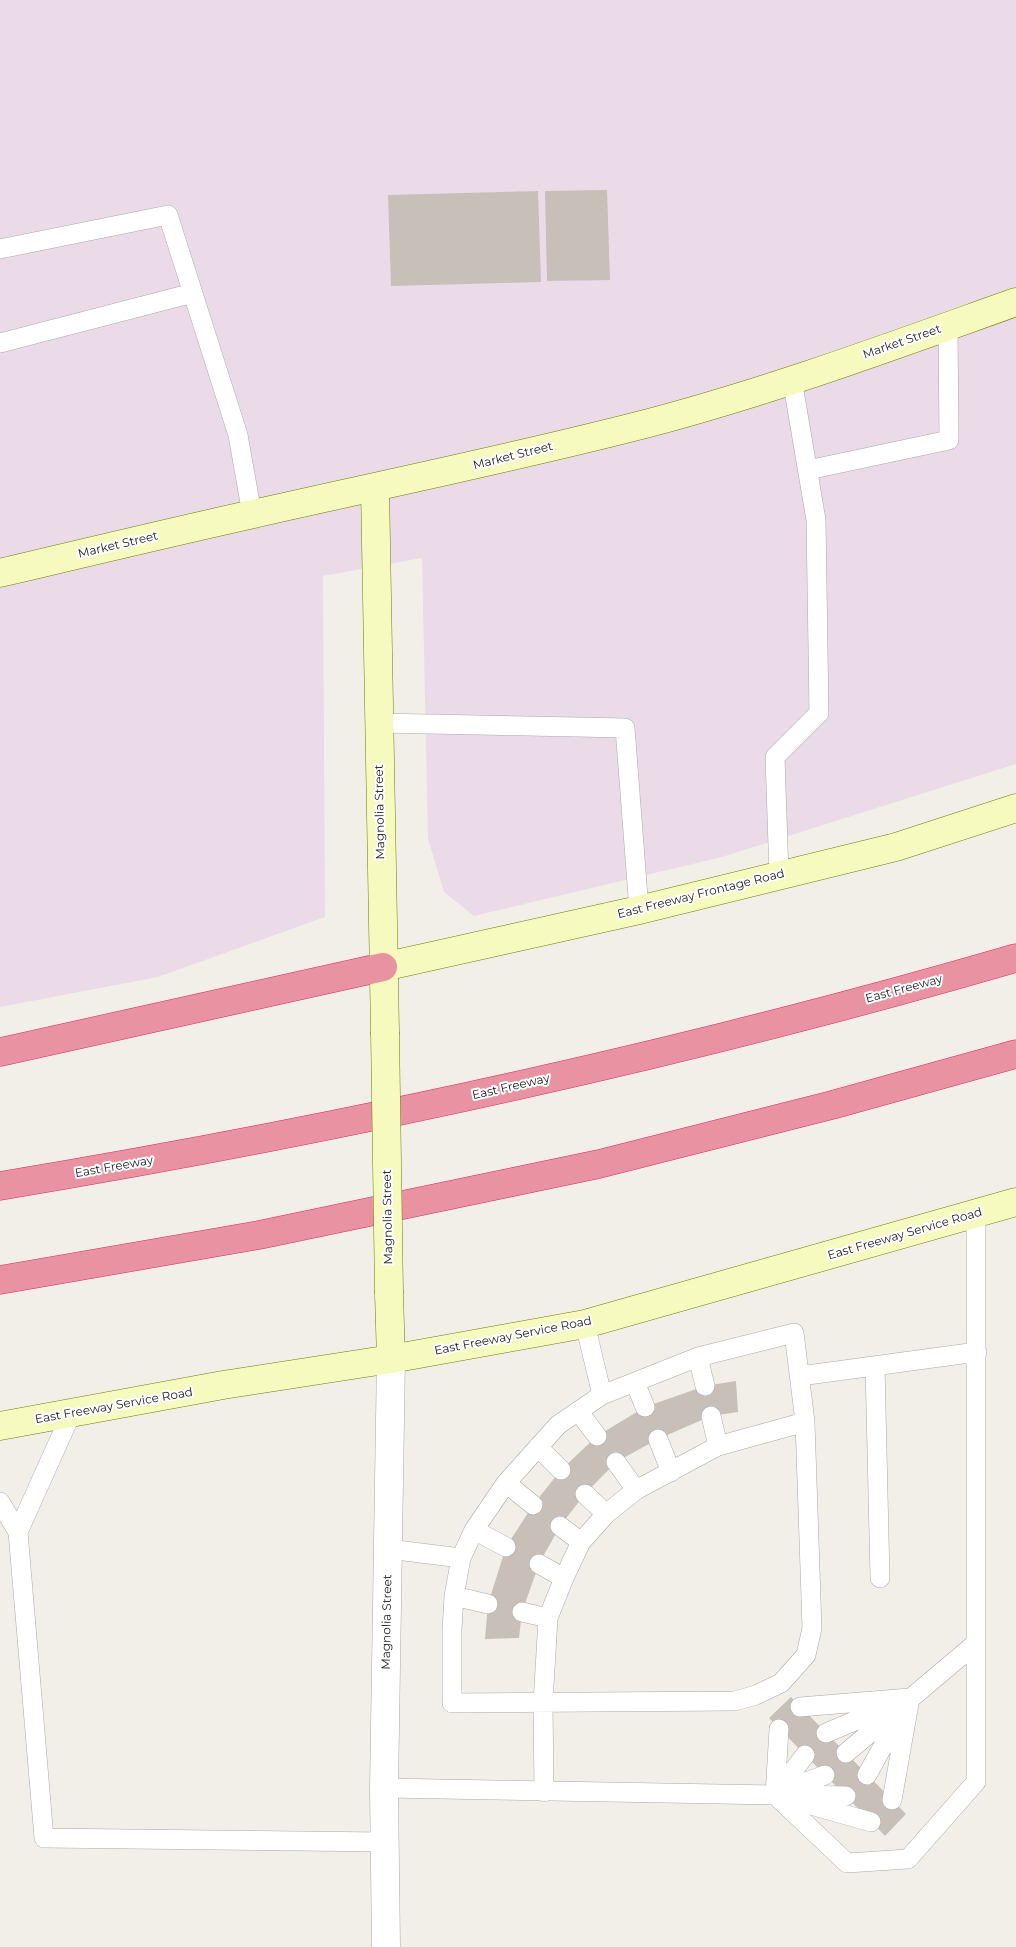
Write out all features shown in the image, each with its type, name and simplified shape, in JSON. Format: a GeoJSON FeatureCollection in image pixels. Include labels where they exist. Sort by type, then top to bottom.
{"type":"FeatureCollection","features":[{"type":"Feature","properties":{"kind":"highway","name":"East Freeway"},"geometry":{"type":"LineString","coordinates":[[0,1186],[156,1160],[503,1089],[729,1036],[1016,958]]}},
{"type":"Feature","properties":{"kind":"highway"},"geometry":{"type":"LineString","coordinates":[[0,1052],[383,967]]}},
{"type":"Feature","properties":{"kind":"highway"},"geometry":{"type":"LineString","coordinates":[[0,1280],[259,1235],[599,1164],[832,1105],[1016,1054]]}},
{"type":"Feature","properties":{"kind":"street","name":"Market Street"},"geometry":{"type":"LineString","coordinates":[[0,572],[477,465],[651,422],[792,379],[1016,302]]}},
{"type":"Feature","properties":{"kind":"street","name":"Magnolia Street"},"geometry":{"type":"LineString","coordinates":[[375,488],[391,1359],[384,1788],[386,1947]]}},
{"type":"Feature","properties":{"kind":"street","name":"East Freeway Frontage Road"},"geometry":{"type":"LineString","coordinates":[[383,967],[639,910],[896,847],[1016,808]]}},
{"type":"Feature","properties":{"kind":"street","name":"East Freeway Service Road"},"geometry":{"type":"LineString","coordinates":[[0,1426],[224,1385],[391,1359],[585,1324],[1016,1202]]}},
{"type":"Feature","properties":{"kind":"lane"},"geometry":{"type":"LineString","coordinates":[[0,249],[168,215],[238,435],[252,514]]}},
{"type":"Feature","properties":{"kind":"lane"},"geometry":{"type":"LineString","coordinates":[[0,343],[193,293]]}},
{"type":"Feature","properties":{"kind":"lane"},"geometry":{"type":"LineString","coordinates":[[808,470],[949,440],[948,326]]}},
{"type":"Feature","properties":{"kind":"lane"},"geometry":{"type":"LineString","coordinates":[[779,875],[775,757],[819,714],[816,520],[792,379]]}},
{"type":"Feature","properties":{"kind":"lane"},"geometry":{"type":"LineString","coordinates":[[379,723],[625,728],[639,910]]}},
{"type":"Feature","properties":{"kind":"lane"},"geometry":{"type":"LineString","coordinates":[[775,1795],[847,1863],[908,1859],[976,1782],[976,1214]]}},
{"type":"Feature","properties":{"kind":"lane"},"geometry":{"type":"LineString","coordinates":[[585,1324],[602,1395]]}},
{"type":"Feature","properties":{"kind":"lane"},"geometry":{"type":"LineString","coordinates":[[794,1333],[805,1422],[812,1628],[806,1655],[781,1683],[756,1695],[734,1701],[452,1703],[454,1596],[461,1558],[474,1530],[506,1483],[558,1426],[602,1395],[635,1382],[698,1357],[794,1333]]}},
{"type":"Feature","properties":{"kind":"lane"},"geometry":{"type":"LineString","coordinates":[[800,1376],[977,1352]]}},
{"type":"Feature","properties":{"kind":"lane"},"geometry":{"type":"LineString","coordinates":[[698,1357],[705,1386]]}},
{"type":"Feature","properties":{"kind":"lane"},"geometry":{"type":"LineString","coordinates":[[875,1366],[880,1578]]}},
{"type":"Feature","properties":{"kind":"lane"},"geometry":{"type":"LineString","coordinates":[[635,1382],[645,1407]]}},
{"type":"Feature","properties":{"kind":"lane"},"geometry":{"type":"LineString","coordinates":[[578,1411],[597,1436]]}},
{"type":"Feature","properties":{"kind":"lane"},"geometry":{"type":"LineString","coordinates":[[18,1532],[71,1414]]}},
{"type":"Feature","properties":{"kind":"lane"},"geometry":{"type":"LineString","coordinates":[[711,1416],[718,1446]]}},
{"type":"Feature","properties":{"kind":"lane"},"geometry":{"type":"LineString","coordinates":[[544,1792],[543,1703],[548,1618],[581,1542],[606,1514],[636,1490],[718,1446],[805,1422]]}},
{"type":"Feature","properties":{"kind":"lane"},"geometry":{"type":"LineString","coordinates":[[658,1439],[671,1472]]}},
{"type":"Feature","properties":{"kind":"lane"},"geometry":{"type":"LineString","coordinates":[[538,1447],[561,1470]]}},
{"type":"Feature","properties":{"kind":"lane"},"geometry":{"type":"LineString","coordinates":[[616,1462],[636,1490]]}},
{"type":"Feature","properties":{"kind":"lane"},"geometry":{"type":"LineString","coordinates":[[506,1483],[533,1504]]}},
{"type":"Feature","properties":{"kind":"lane"},"geometry":{"type":"LineString","coordinates":[[585,1494],[606,1514]]}},
{"type":"Feature","properties":{"kind":"lane"},"geometry":{"type":"LineString","coordinates":[[0,1502],[18,1532],[44,1838],[384,1842]]}},
{"type":"Feature","properties":{"kind":"lane"},"geometry":{"type":"LineString","coordinates":[[560,1526],[581,1542]]}},
{"type":"Feature","properties":{"kind":"lane"},"geometry":{"type":"LineString","coordinates":[[474,1530],[506,1547]]}},
{"type":"Feature","properties":{"kind":"lane"},"geometry":{"type":"LineString","coordinates":[[388,1550],[461,1558]]}},
{"type":"Feature","properties":{"kind":"lane"},"geometry":{"type":"LineString","coordinates":[[538,1564],[564,1578]]}},
{"type":"Feature","properties":{"kind":"lane"},"geometry":{"type":"LineString","coordinates":[[454,1596],[488,1604]]}},
{"type":"Feature","properties":{"kind":"lane"},"geometry":{"type":"LineString","coordinates":[[522,1612],[548,1618]]}},
{"type":"Feature","properties":{"kind":"lane"},"geometry":{"type":"LineString","coordinates":[[846,1753],[975,1644]]}},
{"type":"Feature","properties":{"kind":"lane"},"geometry":{"type":"LineString","coordinates":[[800,1706],[910,1698]]}},
{"type":"Feature","properties":{"kind":"lane"},"geometry":{"type":"LineString","coordinates":[[826,1733],[910,1698]]}},
{"type":"Feature","properties":{"kind":"lane"},"geometry":{"type":"LineString","coordinates":[[867,1775],[910,1698]]}},
{"type":"Feature","properties":{"kind":"lane"},"geometry":{"type":"LineString","coordinates":[[892,1800],[910,1698]]}},
{"type":"Feature","properties":{"kind":"lane"},"geometry":{"type":"LineString","coordinates":[[775,1795],[779,1729]]}},
{"type":"Feature","properties":{"kind":"lane"},"geometry":{"type":"LineString","coordinates":[[775,1795],[805,1755]]}},
{"type":"Feature","properties":{"kind":"lane"},"geometry":{"type":"LineString","coordinates":[[775,1795],[825,1775]]}},
{"type":"Feature","properties":{"kind":"lane"},"geometry":{"type":"LineString","coordinates":[[384,1788],[846,1796]]}},
{"type":"Feature","properties":{"kind":"lane"},"geometry":{"type":"LineString","coordinates":[[775,1795],[871,1822]]}},
{"type":"Feature","properties":{"kind":"shaded area"},"geometry":{"type":"Polygon","coordinates":[[[0,0],[1016,0],[1016,764],[722,857],[474,916],[444,892],[428,839],[422,558],[323,576],[325,917],[158,977],[0,1007],[0,0]]]}},
{"type":"Feature","properties":{"kind":"building"},"geometry":{"type":"Polygon","coordinates":[[[607,190],[610,280],[547,281],[545,191],[607,190]]]}},
{"type":"Feature","properties":{"kind":"building"},"geometry":{"type":"Polygon","coordinates":[[[538,191],[541,282],[391,286],[388,195],[538,191]]]}},
{"type":"Feature","properties":{"kind":"building"},"geometry":{"type":"Polygon","coordinates":[[[736,1381],[738,1412],[711,1416],[658,1439],[616,1462],[585,1494],[560,1526],[539,1564],[522,1612],[519,1638],[485,1639],[488,1604],[506,1547],[533,1505],[561,1470],[597,1436],[645,1407],[705,1386],[736,1381]]]}},
{"type":"Feature","properties":{"kind":"building"},"geometry":{"type":"Polygon","coordinates":[[[791,1697],[906,1814],[885,1836],[769,1718],[791,1697]]]}}]}
